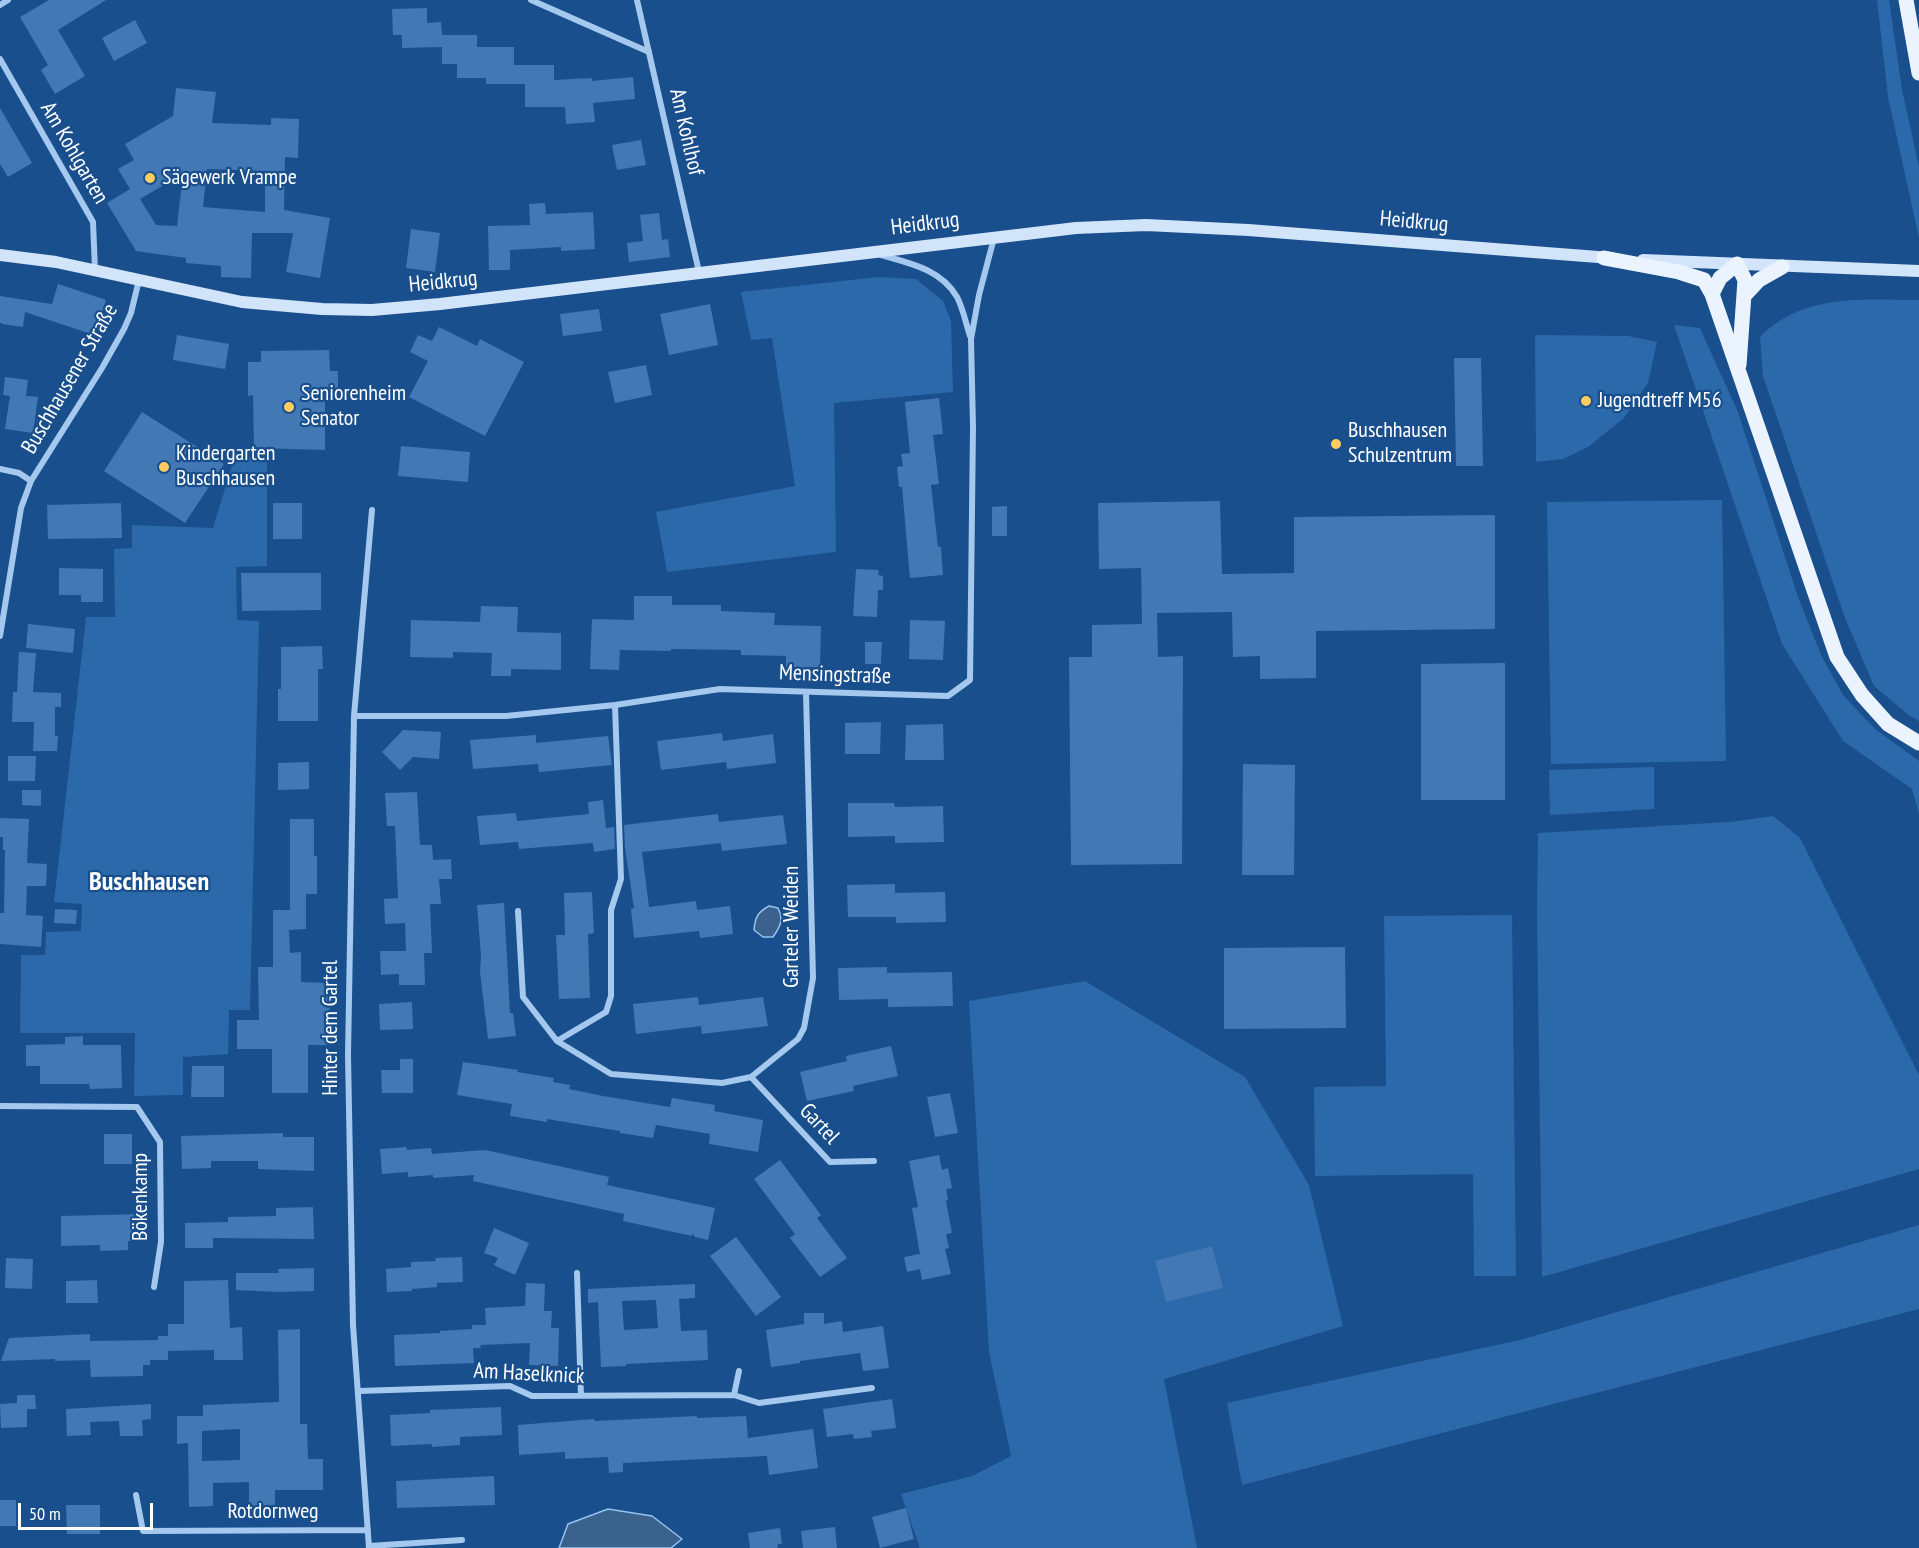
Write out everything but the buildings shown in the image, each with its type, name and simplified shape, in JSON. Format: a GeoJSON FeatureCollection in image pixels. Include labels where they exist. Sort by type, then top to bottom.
{"type":"FeatureCollection","features":[{"type":"Feature","properties":{"kind":"main road"},"geometry":{"type":"LineString","coordinates":[[1906,0],[1919,73]]}},
{"type":"Feature","properties":{"kind":"main road","name":"Heidkrug"},"geometry":{"type":"LineString","coordinates":[[0,255],[56,262],[242,302],[322,309],[372,310],[440,304],[994,237],[1076,228],[1146,225],[1248,230],[1604,258],[1919,271]]}},
{"type":"Feature","properties":{"kind":"main road"},"geometry":{"type":"LineString","coordinates":[[1604,258],[1704,280],[1712,294],[1837,657],[1862,695],[1888,724],[1919,743]]}},
{"type":"Feature","properties":{"kind":"main road"},"geometry":{"type":"LineString","coordinates":[[1712,294],[1720,278],[1737,264],[1745,280],[1738,371]]}},
{"type":"Feature","properties":{"kind":"main road"},"geometry":{"type":"LineString","coordinates":[[1745,295],[1758,280],[1782,267]]}},
{"type":"Feature","properties":{"kind":"street"},"geometry":{"type":"LineString","coordinates":[[0,5],[8,0]]}},
{"type":"Feature","properties":{"kind":"street"},"geometry":{"type":"LineString","coordinates":[[531,0],[649,52]]}},
{"type":"Feature","properties":{"kind":"street","name":"Am Kohlhof"},"geometry":{"type":"LineString","coordinates":[[637,0],[699,272]]}},
{"type":"Feature","properties":{"kind":"street","name":"Am Kohlgarten"},"geometry":{"type":"LineString","coordinates":[[0,59],[93,222],[95,271]]}},
{"type":"Feature","properties":{"kind":"street","name":"Mensingstraße"},"geometry":{"type":"LineString","coordinates":[[354,716],[506,716],[615,705],[720,688],[948,696],[970,680],[973,427],[971,339],[979,295],[994,237]]}},
{"type":"Feature","properties":{"kind":"street","name":"Mensingstraße"},"geometry":{"type":"LineString","coordinates":[[872,252],[924,267],[950,288],[957,298],[971,339]]}},
{"type":"Feature","properties":{"kind":"street","name":"Buschhausener Straße"},"geometry":{"type":"LineString","coordinates":[[0,636],[21,508],[32,481],[124,329],[131,313],[139,280]]}},
{"type":"Feature","properties":{"kind":"street"},"geometry":{"type":"LineString","coordinates":[[0,469],[19,473],[32,481]]}},
{"type":"Feature","properties":{"kind":"street","name":"Hinter dem Gartel"},"geometry":{"type":"LineString","coordinates":[[372,510],[354,716],[348,1072],[353,1325],[369,1547],[462,1540]]}},
{"type":"Feature","properties":{"kind":"street","name":"Garteler Weiden"},"geometry":{"type":"LineString","coordinates":[[518,911],[523,997],[557,1041],[611,1074],[722,1083],[751,1077],[798,1039],[804,1028],[813,978],[806,692]]}},
{"type":"Feature","properties":{"kind":"street"},"geometry":{"type":"LineString","coordinates":[[557,1041],[606,1012],[611,996],[610,910],[621,879],[615,705]]}},
{"type":"Feature","properties":{"kind":"street","name":"Gartel"},"geometry":{"type":"LineString","coordinates":[[751,1077],[830,1162],[874,1161]]}},
{"type":"Feature","properties":{"kind":"street","name":"Bökenkamp"},"geometry":{"type":"LineString","coordinates":[[0,1106],[137,1107],[160,1142],[161,1242],[154,1287]]}},
{"type":"Feature","properties":{"kind":"street"},"geometry":{"type":"LineString","coordinates":[[577,1273],[581,1396]]}},
{"type":"Feature","properties":{"kind":"street"},"geometry":{"type":"LineString","coordinates":[[734,1395],[739,1371]]}},
{"type":"Feature","properties":{"kind":"street","name":"Am Haselknick"},"geometry":{"type":"LineString","coordinates":[[359,1391],[510,1386],[532,1396],[734,1395],[759,1403],[872,1388]]}},
{"type":"Feature","properties":{"kind":"street","name":"Rotdornweg"},"geometry":{"type":"LineString","coordinates":[[135,1495],[144,1531],[368,1530]]}},
{"type":"Feature","properties":{"kind":"shaded area"},"geometry":{"type":"Polygon","coordinates":[[[1877,0],[1889,0],[1902,90],[1919,167],[1919,238],[1888,97],[1877,0]]]}},
{"type":"Feature","properties":{"kind":"shaded area"},"geometry":{"type":"Polygon","coordinates":[[[878,277],[916,279],[943,301],[951,321],[953,392],[834,403],[836,552],[667,572],[656,512],[795,486],[772,338],[751,340],[741,292],[878,277]]]}},
{"type":"Feature","properties":{"kind":"shaded area"},"geometry":{"type":"Polygon","coordinates":[[[1855,300],[1919,300],[1919,721],[1874,686],[1845,618],[1763,376],[1760,337],[1777,323],[1814,306],[1855,300]]]}},
{"type":"Feature","properties":{"kind":"shaded area"},"geometry":{"type":"Polygon","coordinates":[[[1674,325],[1700,328],[1738,412],[1798,597],[1822,657],[1843,695],[1875,729],[1919,761],[1919,814],[1912,789],[1843,741],[1782,644],[1674,325]]]}},
{"type":"Feature","properties":{"kind":"shaded area","name":"Jugendtreff M56"},"geometry":{"type":"Polygon","coordinates":[[[1535,335],[1628,336],[1657,342],[1648,383],[1624,418],[1588,447],[1563,459],[1536,462],[1535,335]]]}},
{"type":"Feature","properties":{"kind":"shaded area"},"geometry":{"type":"Polygon","coordinates":[[[235,456],[267,457],[267,566],[236,567],[237,620],[259,621],[250,1010],[229,1010],[228,1054],[183,1057],[183,1095],[134,1096],[135,1033],[20,1033],[21,955],[45,955],[46,932],[81,931],[82,904],[54,902],[86,617],[115,617],[114,549],[132,548],[132,525],[213,528],[235,456]]]}},
{"type":"Feature","properties":{"kind":"shaded area"},"geometry":{"type":"Polygon","coordinates":[[[1722,500],[1726,761],[1551,764],[1547,502],[1722,500]]]}},
{"type":"Feature","properties":{"kind":"shaded area"},"geometry":{"type":"Polygon","coordinates":[[[1654,767],[1654,809],[1550,815],[1549,770],[1654,767]]]}},
{"type":"Feature","properties":{"kind":"shaded area"},"geometry":{"type":"Polygon","coordinates":[[[1773,816],[1800,838],[1919,1075],[1919,1169],[1542,1277],[1538,833],[1730,822],[1773,816]]]}},
{"type":"Feature","properties":{"kind":"shaded area"},"geometry":{"type":"Polygon","coordinates":[[[769,906],[778,908],[781,916],[780,923],[773,937],[763,937],[754,930],[755,922],[758,915],[769,906]]]}},
{"type":"Feature","properties":{"kind":"shaded area"},"geometry":{"type":"Polygon","coordinates":[[[1512,915],[1516,1276],[1474,1276],[1473,1174],[1315,1176],[1314,1087],[1386,1086],[1384,916],[1512,915]]]}},
{"type":"Feature","properties":{"kind":"shaded area"},"geometry":{"type":"Polygon","coordinates":[[[1085,981],[1245,1077],[1309,1185],[1343,1326],[1164,1379],[1197,1548],[920,1548],[901,1494],[972,1476],[1011,1456],[989,1352],[969,1001],[1085,981]]]}},
{"type":"Feature","properties":{"kind":"shaded area"},"geometry":{"type":"Polygon","coordinates":[[[1919,1225],[1919,1309],[1242,1485],[1227,1403],[1520,1340],[1919,1225]]]}},
{"type":"Feature","properties":{"kind":"shaded area"},"geometry":{"type":"Polygon","coordinates":[[[608,1509],[652,1516],[682,1539],[671,1548],[559,1548],[568,1524],[608,1509]]]}},
{"type":"Feature","properties":{"kind":"place","name":"Sägewerk Vrampe"},"geometry":{"type":"Point","coordinates":[150,178]}},
{"type":"Feature","properties":{"kind":"place","name":"Jugendtreff M56"},"geometry":{"type":"Point","coordinates":[1586,401]}},
{"type":"Feature","properties":{"kind":"place","name":"Seniorenheim Senator"},"geometry":{"type":"Point","coordinates":[289,407]}},
{"type":"Feature","properties":{"kind":"place","name":"Buschhausen Schulzentrum"},"geometry":{"type":"Point","coordinates":[1336,444]}},
{"type":"Feature","properties":{"kind":"place","name":"Kindergarten Buschhausen"},"geometry":{"type":"Point","coordinates":[164,467]}},
{"type":"Feature","properties":{"kind":"district","name":"Buschhausen"},"geometry":{"type":"Point","coordinates":[149,883]}}]}
